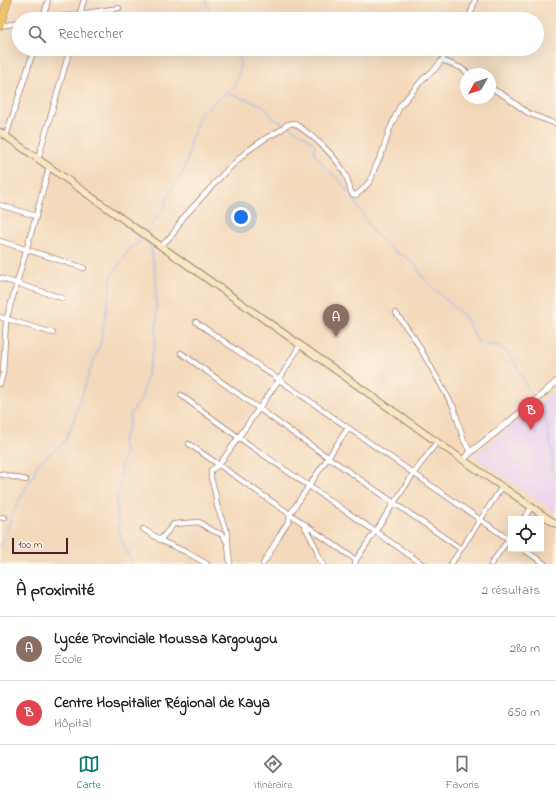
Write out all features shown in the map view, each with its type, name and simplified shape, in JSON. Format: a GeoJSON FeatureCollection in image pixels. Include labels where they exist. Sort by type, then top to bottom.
{"type":"FeatureCollection","features":[{"type":"Feature","properties":{"kind":"main road"},"geometry":{"type":"LineString","coordinates":[[0,26],[8,0]]}},
{"type":"Feature","properties":{"kind":"main road"},"geometry":{"type":"LineString","coordinates":[[0,132],[437,442],[556,524]]}},
{"type":"Feature","properties":{"kind":"street"},"geometry":{"type":"LineString","coordinates":[[45,12],[48,0]]}},
{"type":"Feature","properties":{"kind":"street"},"geometry":{"type":"LineString","coordinates":[[80,12],[84,0]]}},
{"type":"Feature","properties":{"kind":"street"},"geometry":{"type":"LineString","coordinates":[[471,12],[475,0]]}},
{"type":"Feature","properties":{"kind":"street"},"geometry":{"type":"LineString","coordinates":[[99,12],[119,8]]}},
{"type":"Feature","properties":{"kind":"street"},"geometry":{"type":"LineString","coordinates":[[0,26],[12,24]]}},
{"type":"Feature","properties":{"kind":"street"},"geometry":{"type":"LineString","coordinates":[[6,136],[32,56]]}},
{"type":"Feature","properties":{"kind":"street"},"geometry":{"type":"LineString","coordinates":[[38,159],[68,56]]}},
{"type":"Feature","properties":{"kind":"street"},"geometry":{"type":"LineString","coordinates":[[161,246],[173,234],[182,219],[246,152],[266,138],[281,130],[286,125],[294,123],[322,145],[346,177],[352,194],[356,195],[360,193],[371,180],[400,106],[423,79],[436,69],[444,56]]}},
{"type":"Feature","properties":{"kind":"street"},"geometry":{"type":"LineString","coordinates":[[442,60],[461,68]]}},
{"type":"Feature","properties":{"kind":"street"},"geometry":{"type":"LineString","coordinates":[[496,91],[528,113],[556,124]]}},
{"type":"Feature","properties":{"kind":"street"},"geometry":{"type":"LineString","coordinates":[[0,384],[3,373],[7,318],[49,167]]}},
{"type":"Feature","properties":{"kind":"street"},"geometry":{"type":"LineString","coordinates":[[0,205],[36,216]]}},
{"type":"Feature","properties":{"kind":"street"},"geometry":{"type":"LineString","coordinates":[[0,241],[84,268]]}},
{"type":"Feature","properties":{"kind":"street"},"geometry":{"type":"LineString","coordinates":[[0,278],[62,298]]}},
{"type":"Feature","properties":{"kind":"street"},"geometry":{"type":"LineString","coordinates":[[396,313],[415,339],[454,408],[464,441],[471,452]]}},
{"type":"Feature","properties":{"kind":"street"},"geometry":{"type":"LineString","coordinates":[[0,316],[53,333]]}},
{"type":"Feature","properties":{"kind":"street"},"geometry":{"type":"LineString","coordinates":[[196,322],[480,520],[508,538]]}},
{"type":"Feature","properties":{"kind":"street"},"geometry":{"type":"LineString","coordinates":[[230,564],[228,533],[216,506],[211,470],[219,465],[239,438],[279,380],[300,345]]}},
{"type":"Feature","properties":{"kind":"street"},"geometry":{"type":"LineString","coordinates":[[181,353],[461,549]]}},
{"type":"Feature","properties":{"kind":"street"},"geometry":{"type":"LineString","coordinates":[[463,460],[556,382]]}},
{"type":"Feature","properties":{"kind":"street"},"geometry":{"type":"LineString","coordinates":[[181,395],[219,424],[422,564]]}},
{"type":"Feature","properties":{"kind":"street"},"geometry":{"type":"LineString","coordinates":[[263,564],[289,521],[290,514],[348,428]]}},
{"type":"Feature","properties":{"kind":"street"},"geometry":{"type":"LineString","coordinates":[[189,444],[303,523],[355,562],[414,473],[437,442]]}},
{"type":"Feature","properties":{"kind":"street"},"geometry":{"type":"LineString","coordinates":[[0,474],[26,480]]}},
{"type":"Feature","properties":{"kind":"street"},"geometry":{"type":"LineString","coordinates":[[451,564],[502,487]]}},
{"type":"Feature","properties":{"kind":"street"},"geometry":{"type":"LineString","coordinates":[[525,516],[532,507]]}},
{"type":"Feature","properties":{"kind":"street"},"geometry":{"type":"LineString","coordinates":[[160,540],[174,524],[199,522],[209,529],[223,535],[228,544]]}},
{"type":"Feature","properties":{"kind":"street"},"geometry":{"type":"LineString","coordinates":[[303,523],[317,550],[318,564]]}},
{"type":"Feature","properties":{"kind":"street"},"geometry":{"type":"LineString","coordinates":[[143,528],[160,540],[207,564]]}},
{"type":"Feature","properties":{"kind":"street"},"geometry":{"type":"LineString","coordinates":[[492,564],[508,542]]}},
{"type":"Feature","properties":{"kind":"street"},"geometry":{"type":"LineString","coordinates":[[525,552],[537,562],[544,564]]}},
{"type":"Feature","properties":{"kind":"street"},"geometry":{"type":"LineString","coordinates":[[318,556],[324,564]]}},
{"type":"Feature","properties":{"kind":"shaded area"},"geometry":{"type":"Polygon","coordinates":[[[556,389],[556,513],[474,456],[556,389]]]}},
{"type":"Feature","properties":{"kind":"waterway"},"geometry":{"type":"LineString","coordinates":[[206,0],[210,12]]}},
{"type":"Feature","properties":{"kind":"waterway"},"geometry":{"type":"LineString","coordinates":[[147,232],[164,209],[172,188],[183,172],[190,152],[191,138],[200,114],[234,86],[240,69],[240,56]]}},
{"type":"Feature","properties":{"kind":"waterway"},"geometry":{"type":"LineString","coordinates":[[227,93],[262,105],[272,117],[285,124]]}},
{"type":"Feature","properties":{"kind":"waterway"},"geometry":{"type":"LineString","coordinates":[[290,127],[315,144],[314,152],[324,166],[337,177],[355,202],[374,233],[396,253],[403,255],[416,265],[424,279],[464,316],[478,342],[487,345],[498,345],[505,350],[519,370],[534,400]]}},
{"type":"Feature","properties":{"kind":"waterway"},"geometry":{"type":"LineString","coordinates":[[0,547],[17,504],[34,474],[37,465],[66,440],[101,342],[112,275],[129,250],[144,238]]}},
{"type":"Feature","properties":{"kind":"waterway"},"geometry":{"type":"LineString","coordinates":[[132,564],[118,528],[116,498],[120,489],[121,465],[125,452],[122,442],[129,425],[130,415],[141,399],[155,344],[157,321],[156,278],[151,249],[148,241]]}},
{"type":"Feature","properties":{"kind":"waterway"},"geometry":{"type":"LineString","coordinates":[[536,402],[541,405],[544,411],[552,453],[553,471]]}},
{"type":"Feature","properties":{"kind":"place","name":"Lycée Provinciale Moussa Kargougou"},"geometry":{"type":"Point","coordinates":[336,337]}},
{"type":"Feature","properties":{"kind":"place","name":"Centre Hospitalier Régional de Kaya"},"geometry":{"type":"Point","coordinates":[531,430]}}]}
